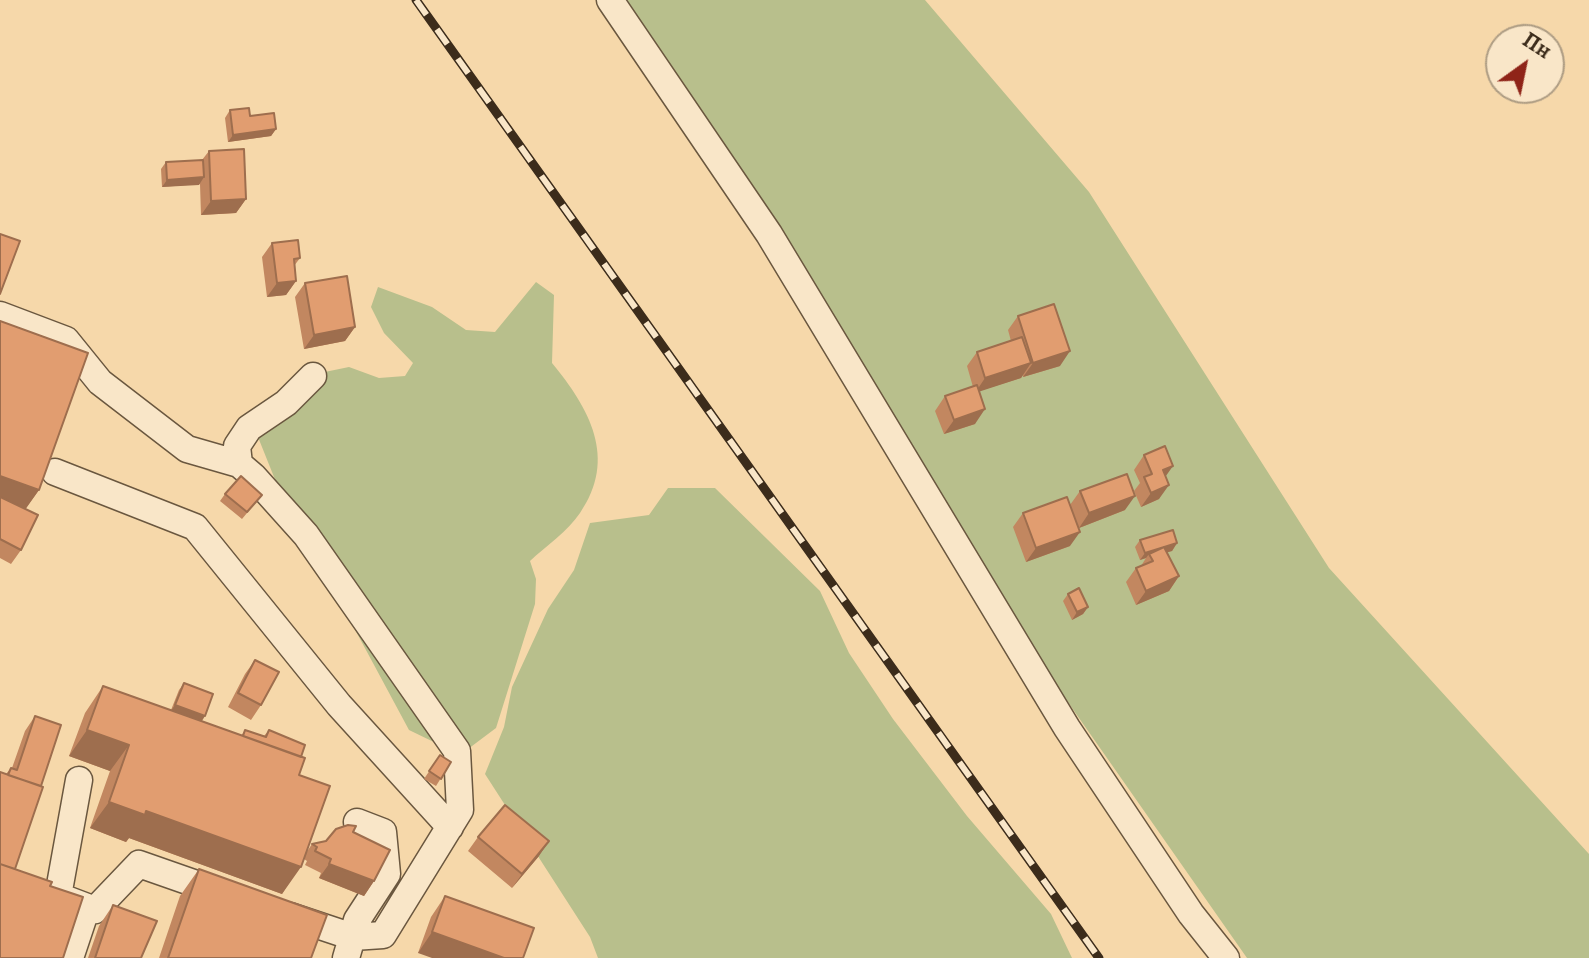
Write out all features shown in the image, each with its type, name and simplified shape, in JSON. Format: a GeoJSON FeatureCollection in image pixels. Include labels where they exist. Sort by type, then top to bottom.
{"type":"FeatureCollection","features":[{"type":"Feature","properties":{"kind":"street"},"geometry":{"type":"LineString","coordinates":[[610,0],[769,234],[1067,728],[1191,914],[1226,958]]}},
{"type":"Feature","properties":{"kind":"street"},"geometry":{"type":"LineString","coordinates":[[0,315],[66,340],[100,382],[187,449],[239,464],[306,535],[457,751],[460,810],[383,935],[350,948],[258,905],[139,864],[95,910],[58,896],[79,780]]}},
{"type":"Feature","properties":{"kind":"street"},"geometry":{"type":"LineString","coordinates":[[239,464],[237,446],[249,428],[286,403],[313,376]]}},
{"type":"Feature","properties":{"kind":"street"},"geometry":{"type":"LineString","coordinates":[[55,472],[195,527],[339,705],[450,827]]}},
{"type":"Feature","properties":{"kind":"street"},"geometry":{"type":"LineString","coordinates":[[350,948],[357,920],[387,874],[383,832],[357,822]]}},
{"type":"Feature","properties":{"kind":"street"},"geometry":{"type":"LineString","coordinates":[[70,958],[87,907]]}},
{"type":"Feature","properties":{"kind":"green space"},"geometry":{"type":"Polygon","coordinates":[[[627,0],[925,0],[1089,192],[1329,568],[1589,854],[1589,958],[1247,958],[1016,628],[627,0]]]}},
{"type":"Feature","properties":{"kind":"green space"},"geometry":{"type":"Polygon","coordinates":[[[536,282],[554,295],[552,363],[587,416],[598,453],[597,473],[591,493],[575,520],[530,561],[536,579],[535,604],[496,728],[468,749],[440,745],[409,730],[352,624],[337,585],[300,542],[256,432],[315,374],[349,367],[379,378],[405,376],[413,363],[384,333],[371,307],[378,287],[432,307],[466,330],[495,332],[536,282]]]}},
{"type":"Feature","properties":{"kind":"green space"},"geometry":{"type":"Polygon","coordinates":[[[668,488],[715,488],[820,591],[849,653],[893,719],[967,816],[1051,914],[1072,958],[598,958],[590,937],[485,774],[504,727],[512,687],[548,609],[574,570],[590,523],[649,515],[668,488]]]}},
{"type":"Feature","properties":{"kind":"building"},"geometry":{"type":"Polygon","coordinates":[[[249,108],[250,116],[274,113],[276,129],[233,135],[230,110],[249,108]]]}},
{"type":"Feature","properties":{"kind":"building"},"geometry":{"type":"Polygon","coordinates":[[[244,149],[246,199],[211,201],[209,151],[244,149]]]}},
{"type":"Feature","properties":{"kind":"building"},"geometry":{"type":"Polygon","coordinates":[[[203,160],[204,177],[167,180],[166,162],[203,160]]]}},
{"type":"Feature","properties":{"kind":"building"},"geometry":{"type":"Polygon","coordinates":[[[0,234],[20,241],[0,294],[0,234]]]}},
{"type":"Feature","properties":{"kind":"building"},"geometry":{"type":"Polygon","coordinates":[[[298,240],[300,258],[294,259],[296,281],[277,283],[272,243],[298,240]]]}},
{"type":"Feature","properties":{"kind":"building"},"geometry":{"type":"Polygon","coordinates":[[[347,276],[355,327],[314,335],[305,283],[347,276]]]}},
{"type":"Feature","properties":{"kind":"building"},"geometry":{"type":"Polygon","coordinates":[[[1054,304],[1070,351],[1033,363],[1018,316],[1054,304]]]}},
{"type":"Feature","properties":{"kind":"building"},"geometry":{"type":"Polygon","coordinates":[[[0,321],[88,353],[39,490],[0,476],[0,321]]]}},
{"type":"Feature","properties":{"kind":"building"},"geometry":{"type":"Polygon","coordinates":[[[1022,337],[1031,363],[985,378],[977,352],[1022,337]]]}},
{"type":"Feature","properties":{"kind":"building"},"geometry":{"type":"Polygon","coordinates":[[[977,385],[985,409],[954,420],[945,396],[977,385]]]}},
{"type":"Feature","properties":{"kind":"building"},"geometry":{"type":"Polygon","coordinates":[[[1165,446],[1173,466],[1163,470],[1169,485],[1151,493],[1144,477],[1152,474],[1144,455],[1165,446]]]}},
{"type":"Feature","properties":{"kind":"building"},"geometry":{"type":"Polygon","coordinates":[[[1127,474],[1135,496],[1089,513],[1080,491],[1127,474]]]}},
{"type":"Feature","properties":{"kind":"building"},"geometry":{"type":"Polygon","coordinates":[[[241,476],[262,495],[247,512],[225,494],[241,476]]]}},
{"type":"Feature","properties":{"kind":"building"},"geometry":{"type":"Polygon","coordinates":[[[0,497],[38,515],[21,550],[0,539],[0,497]]]}},
{"type":"Feature","properties":{"kind":"building"},"geometry":{"type":"Polygon","coordinates":[[[1067,497],[1080,532],[1036,548],[1023,513],[1067,497]]]}},
{"type":"Feature","properties":{"kind":"building"},"geometry":{"type":"Polygon","coordinates":[[[1173,530],[1177,543],[1145,553],[1140,540],[1173,530]]]}},
{"type":"Feature","properties":{"kind":"building"},"geometry":{"type":"Polygon","coordinates":[[[1164,547],[1179,576],[1146,591],[1136,568],[1153,561],[1149,554],[1164,547]]]}},
{"type":"Feature","properties":{"kind":"building"},"geometry":{"type":"Polygon","coordinates":[[[1079,588],[1088,607],[1077,612],[1068,594],[1079,588]]]}},
{"type":"Feature","properties":{"kind":"building"},"geometry":{"type":"Polygon","coordinates":[[[255,660],[279,672],[261,705],[238,693],[255,660]]]}},
{"type":"Feature","properties":{"kind":"building"},"geometry":{"type":"Polygon","coordinates":[[[184,683],[213,694],[205,716],[175,705],[184,683]]]}},
{"type":"Feature","properties":{"kind":"building"},"geometry":{"type":"Polygon","coordinates":[[[103,686],[305,758],[299,775],[330,786],[301,867],[146,811],[145,815],[109,802],[129,745],[87,730],[103,686]]]}},
{"type":"Feature","properties":{"kind":"building"},"geometry":{"type":"Polygon","coordinates":[[[35,716],[61,725],[41,786],[8,775],[11,768],[17,770],[35,716]]]}},
{"type":"Feature","properties":{"kind":"building"},"geometry":{"type":"Polygon","coordinates":[[[245,730],[266,737],[269,730],[305,745],[301,757],[243,736],[245,730]]]}},
{"type":"Feature","properties":{"kind":"building"},"geometry":{"type":"Polygon","coordinates":[[[440,755],[451,762],[441,779],[429,771],[440,755]]]}},
{"type":"Feature","properties":{"kind":"building"},"geometry":{"type":"Polygon","coordinates":[[[0,772],[43,787],[15,869],[0,864],[0,772]]]}},
{"type":"Feature","properties":{"kind":"building"},"geometry":{"type":"Polygon","coordinates":[[[505,805],[549,841],[522,874],[478,837],[505,805]]]}},
{"type":"Feature","properties":{"kind":"building"},"geometry":{"type":"Polygon","coordinates":[[[356,826],[353,832],[390,850],[374,881],[329,864],[331,859],[315,851],[317,847],[312,844],[326,841],[336,829],[356,826]]]}},
{"type":"Feature","properties":{"kind":"building"},"geometry":{"type":"Polygon","coordinates":[[[0,864],[52,882],[50,886],[83,897],[63,958],[0,958],[0,864]]]}},
{"type":"Feature","properties":{"kind":"building"},"geometry":{"type":"Polygon","coordinates":[[[199,869],[327,915],[311,958],[168,958],[199,869]]]}},
{"type":"Feature","properties":{"kind":"building"},"geometry":{"type":"Polygon","coordinates":[[[445,896],[534,928],[523,958],[504,958],[432,932],[445,896]]]}},
{"type":"Feature","properties":{"kind":"building"},"geometry":{"type":"Polygon","coordinates":[[[113,905],[157,921],[141,958],[95,958],[113,905]]]}},
{"type":"Feature","properties":{"kind":"railway"},"geometry":{"type":"LineString","coordinates":[[416,0],[1099,958]]}}]}
